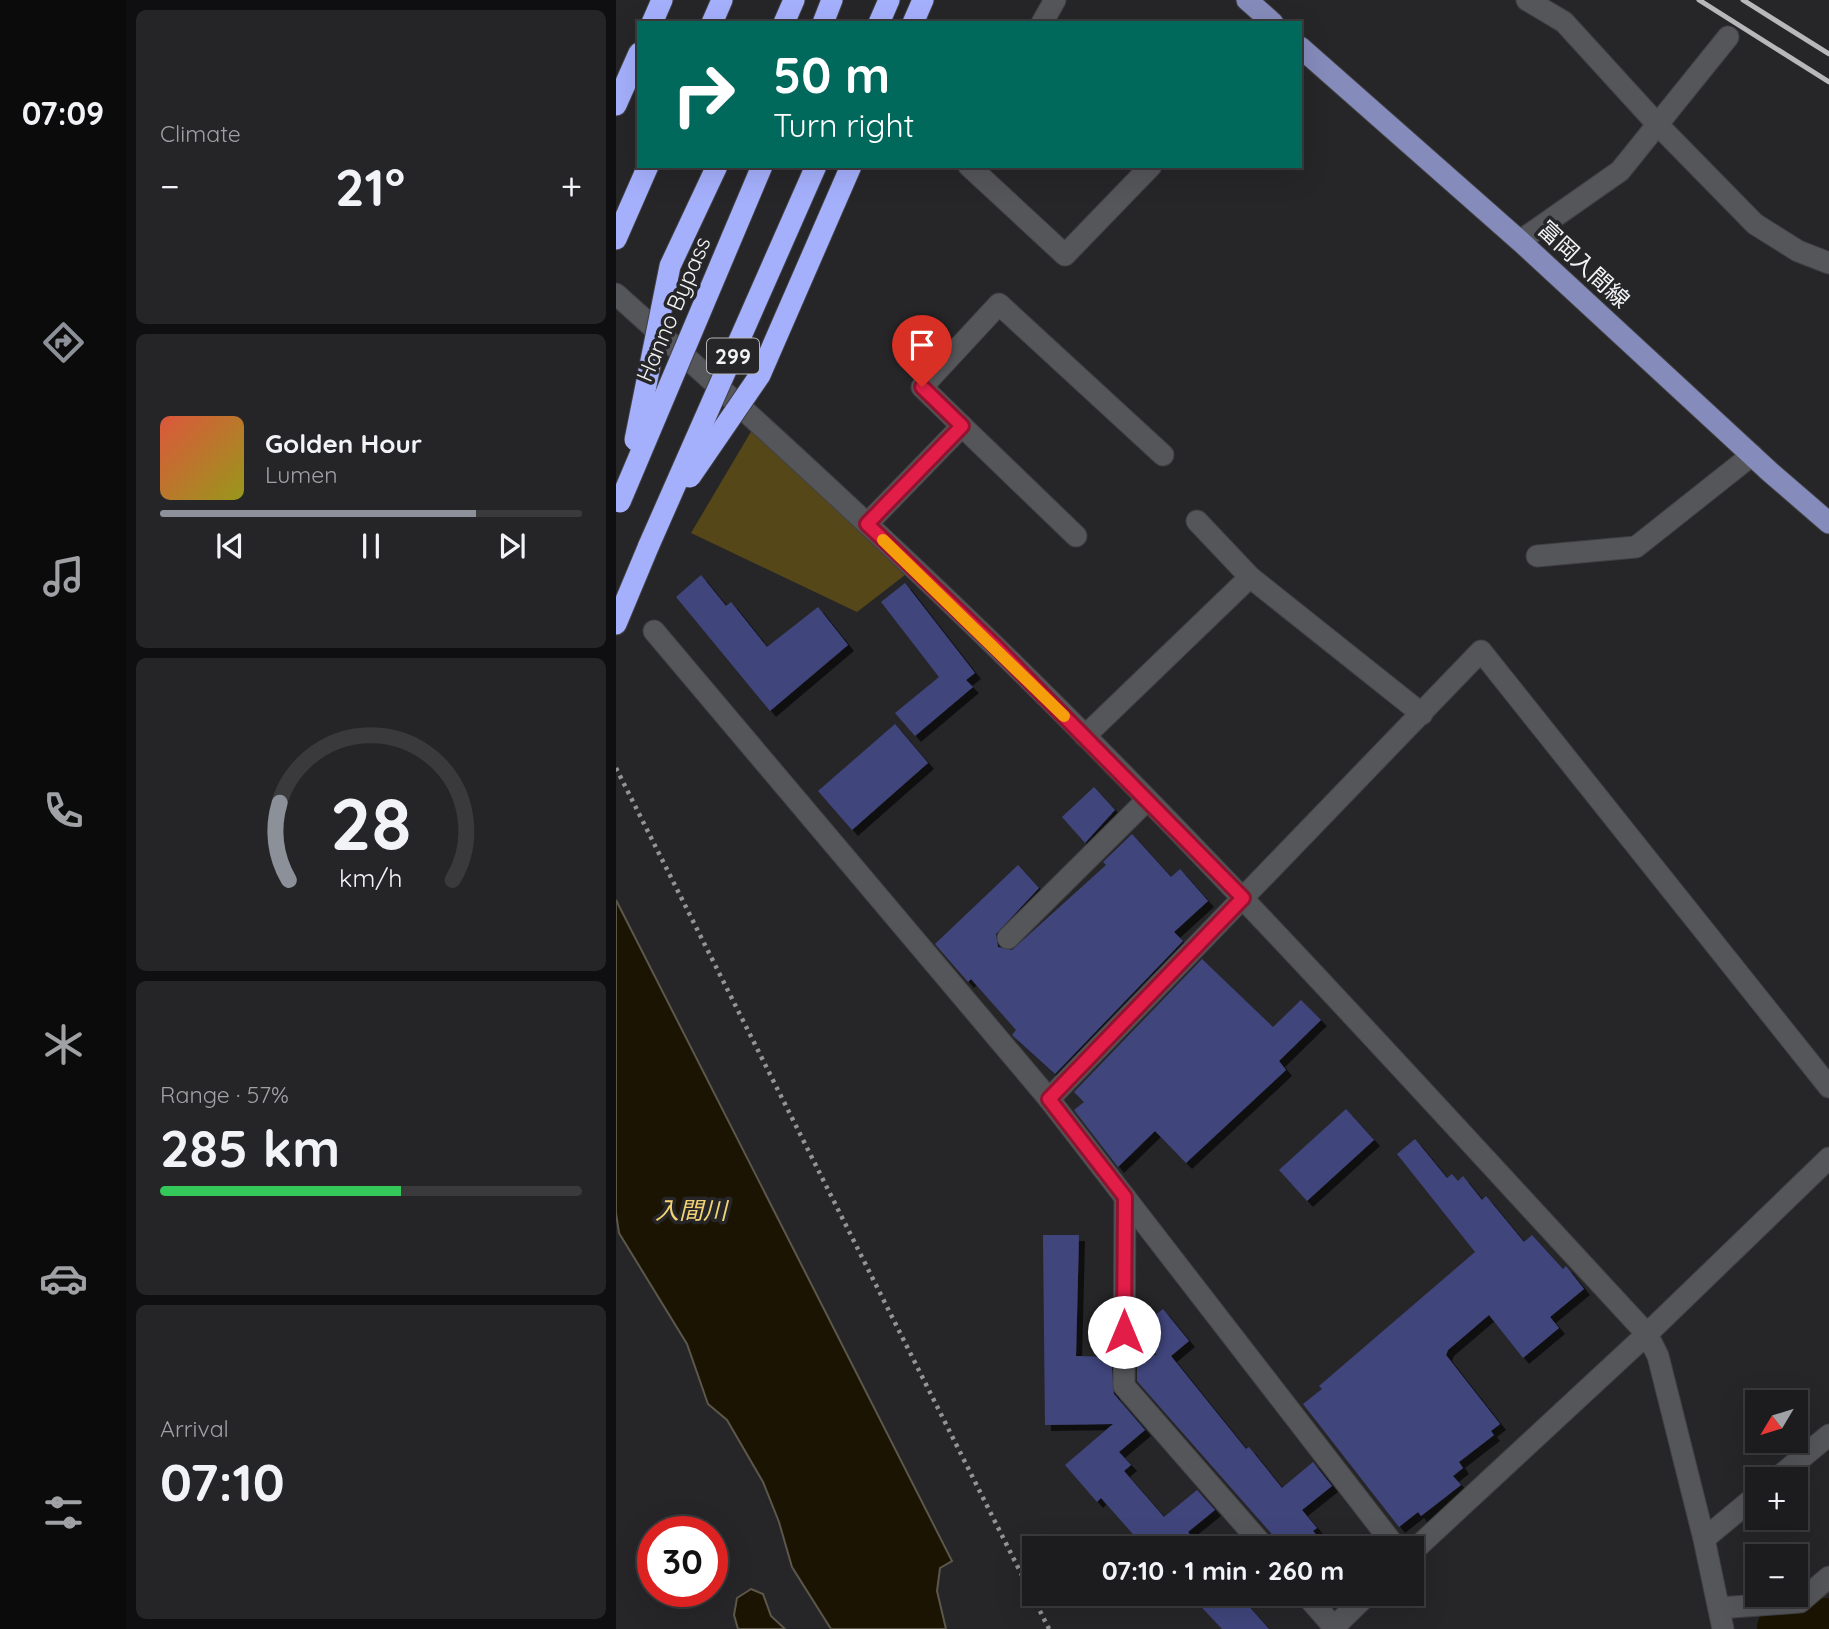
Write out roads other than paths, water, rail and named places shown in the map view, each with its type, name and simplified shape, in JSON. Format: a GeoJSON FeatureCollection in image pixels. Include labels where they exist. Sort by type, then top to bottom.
{"type":"FeatureCollection","features":[{"type":"Feature","properties":{"kind":"highway"},"geometry":{"type":"LineString","coordinates":[[653,21],[662,0]]}},
{"type":"Feature","properties":{"kind":"highway"},"geometry":{"type":"LineString","coordinates":[[713,21],[722,0]]}},
{"type":"Feature","properties":{"kind":"highway"},"geometry":{"type":"LineString","coordinates":[[824,21],[832,0]]}},
{"type":"Feature","properties":{"kind":"highway"},"geometry":{"type":"LineString","coordinates":[[880,21],[889,0]]}},
{"type":"Feature","properties":{"kind":"highway"},"geometry":{"type":"LineString","coordinates":[[915,21],[923,0]]}},
{"type":"Feature","properties":{"kind":"highway"},"geometry":{"type":"LineString","coordinates":[[616,105],[637,58]]}},
{"type":"Feature","properties":{"kind":"highway"},"geometry":{"type":"LineString","coordinates":[[616,239],[647,168]]}},
{"type":"Feature","properties":{"kind":"highway"},"geometry":{"type":"LineString","coordinates":[[627,484],[670,267],[716,168]]}},
{"type":"Feature","properties":{"kind":"highway","name":"Hanno Bypass"},"geometry":{"type":"LineString","coordinates":[[616,511],[761,168]]}},
{"type":"Feature","properties":{"kind":"highway","name":"299"},"geometry":{"type":"LineString","coordinates":[[616,624],[815,168]]}},
{"type":"Feature","properties":{"kind":"highway"},"geometry":{"type":"LineString","coordinates":[[660,522],[760,375],[850,168]]}},
{"type":"Feature","properties":{"kind":"main road"},"geometry":{"type":"LineString","coordinates":[[1247,0],[1271,21]]}},
{"type":"Feature","properties":{"kind":"main road","name":"富岡入間線"},"geometry":{"type":"LineString","coordinates":[[1302,49],[1520,241],[1829,523]]}},
{"type":"Feature","properties":{"kind":"street"},"geometry":{"type":"LineString","coordinates":[[1043,21],[1055,0]]}},
{"type":"Feature","properties":{"kind":"street"},"geometry":{"type":"LineString","coordinates":[[1527,0],[1564,22],[1658,125],[1755,224],[1798,251],[1829,263]]}},
{"type":"Feature","properties":{"kind":"street"},"geometry":{"type":"LineString","coordinates":[[1520,241],[1620,171],[1728,37]]}},
{"type":"Feature","properties":{"kind":"street"},"geometry":{"type":"LineString","coordinates":[[972,168],[1065,255],[1149,168]]}},
{"type":"Feature","properties":{"kind":"street"},"geometry":{"type":"LineString","coordinates":[[616,295],[778,439],[1084,736],[1243,898],[1647,1334],[1658,1356],[1704,1539],[1721,1619],[1800,1602],[1829,1577]]}},
{"type":"Feature","properties":{"kind":"street"},"geometry":{"type":"LineString","coordinates":[[1076,537],[922,387],[999,304],[1164,455]]}},
{"type":"Feature","properties":{"kind":"street"},"geometry":{"type":"LineString","coordinates":[[867,524],[962,426]]}},
{"type":"Feature","properties":{"kind":"street"},"geometry":{"type":"LineString","coordinates":[[1537,556],[1636,547],[1752,455]]}},
{"type":"Feature","properties":{"kind":"street"},"geometry":{"type":"LineString","coordinates":[[1197,521],[1250,577],[1422,714]]}},
{"type":"Feature","properties":{"kind":"street"},"geometry":{"type":"LineString","coordinates":[[1084,736],[1250,577]]}},
{"type":"Feature","properties":{"kind":"street"},"geometry":{"type":"LineString","coordinates":[[653,631],[1049,1099],[1387,1536]]}},
{"type":"Feature","properties":{"kind":"street"},"geometry":{"type":"LineString","coordinates":[[1049,1099],[1481,651],[1829,1087]]}},
{"type":"Feature","properties":{"kind":"street"},"geometry":{"type":"LineString","coordinates":[[1008,938],[1147,800]]}},
{"type":"Feature","properties":{"kind":"street"},"geometry":{"type":"LineString","coordinates":[[1424,1541],[1647,1334],[1829,1158]]}},
{"type":"Feature","properties":{"kind":"street"},"geometry":{"type":"LineString","coordinates":[[1125,1197],[1124,1386],[1255,1536]]}},
{"type":"Feature","properties":{"kind":"street"},"geometry":{"type":"LineString","coordinates":[[1790,1467],[1829,1435]]}},
{"type":"Feature","properties":{"kind":"street"},"geometry":{"type":"LineString","coordinates":[[1704,1539],[1745,1504]]}},
{"type":"Feature","properties":{"kind":"street"},"geometry":{"type":"LineString","coordinates":[[1315,1606],[1333,1628],[1356,1606]]}},
{"type":"Feature","properties":{"kind":"water","name":"入間川"},"geometry":{"type":"Polygon","coordinates":[[[616,900],[952,1561],[940,1568],[937,1591],[946,1629],[831,1629],[792,1567],[779,1522],[763,1482],[727,1420],[708,1404],[687,1344],[619,1233],[616,1213],[616,900]]]}},
{"type":"Feature","properties":{"kind":"water"},"geometry":{"type":"Polygon","coordinates":[[[751,1589],[763,1594],[771,1616],[785,1629],[738,1629],[734,1615],[737,1598],[751,1589]]]}},
{"type":"Feature","properties":{"kind":"waterway"},"geometry":{"type":"LineString","coordinates":[[1787,1629],[1829,1628]]}},
{"type":"Feature","properties":{"kind":"railway"},"geometry":{"type":"LineString","coordinates":[[1699,0],[1829,82]]}},
{"type":"Feature","properties":{"kind":"railway"},"geometry":{"type":"LineString","coordinates":[[1743,0],[1829,54]]}}]}
